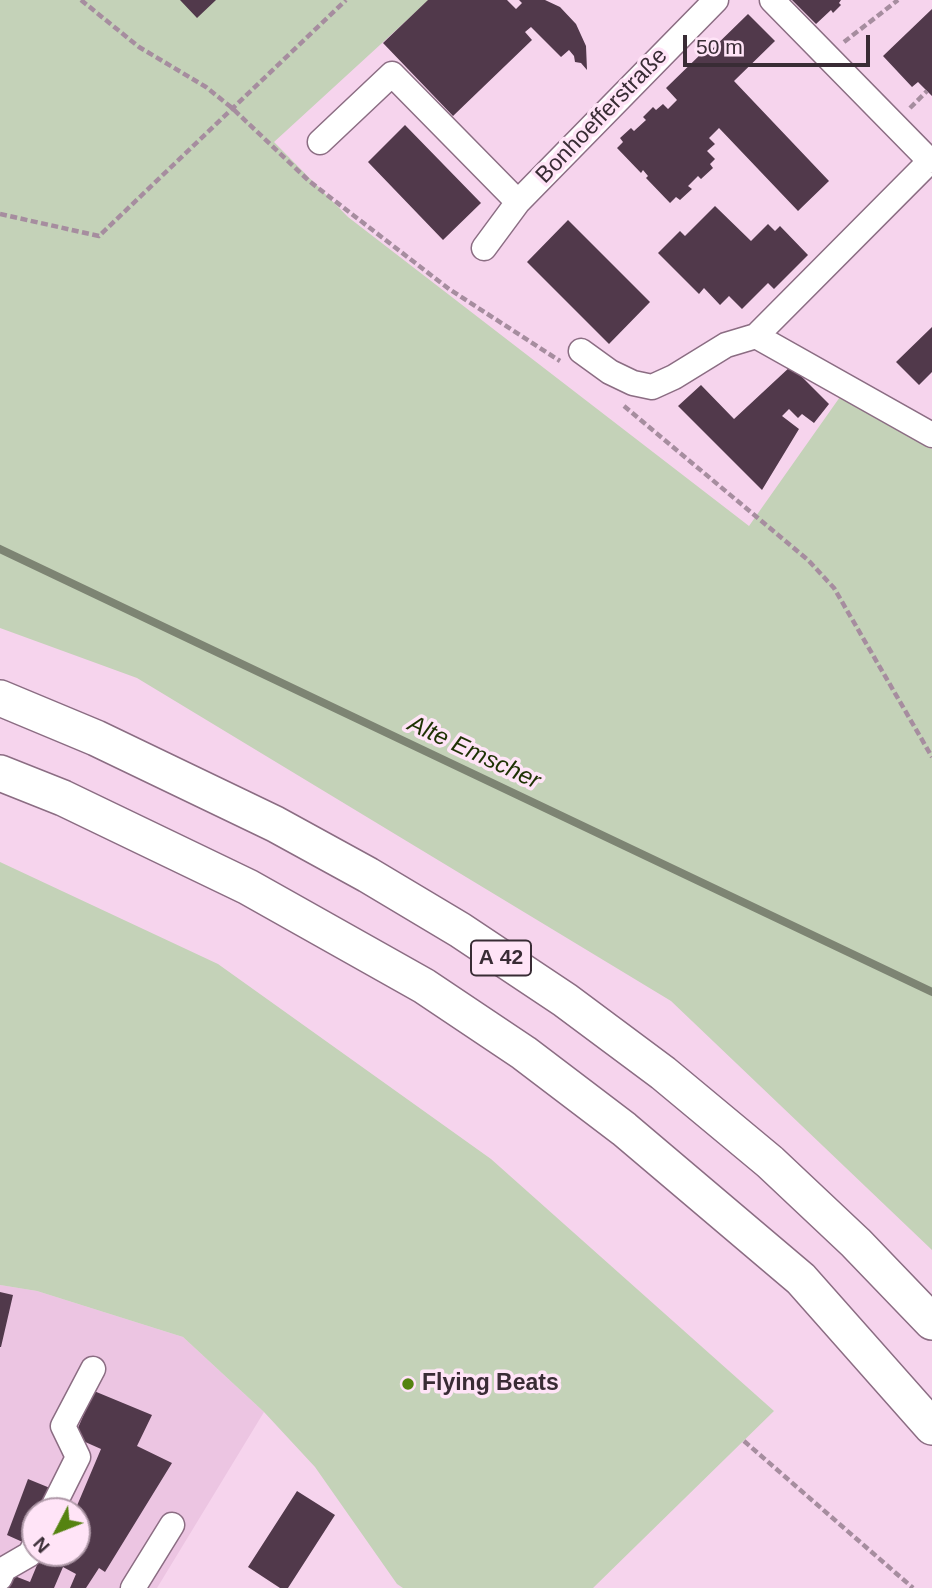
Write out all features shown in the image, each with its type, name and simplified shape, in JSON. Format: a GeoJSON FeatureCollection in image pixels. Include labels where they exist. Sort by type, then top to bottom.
{"type":"FeatureCollection","features":[{"type":"Feature","properties":{"kind":"highway","name":"A 42"},"geometry":{"type":"LineString","coordinates":[[0,698],[96,738],[275,824],[460,930],[565,1000],[663,1073],[760,1153],[856,1243],[932,1322]]}},
{"type":"Feature","properties":{"kind":"highway"},"geometry":{"type":"LineString","coordinates":[[0,773],[63,798],[248,887],[424,986],[524,1053],[624,1129],[801,1279],[932,1427]]}},
{"type":"Feature","properties":{"kind":"lane","name":"Bonhoefferstraße"},"geometry":{"type":"LineString","coordinates":[[484,248],[518,202],[716,0]]}},
{"type":"Feature","properties":{"kind":"lane"},"geometry":{"type":"LineString","coordinates":[[575,359],[632,383],[652,387],[674,377],[726,345],[756,336],[931,162],[772,0]]}},
{"type":"Feature","properties":{"kind":"lane","name":"Bonhoefferstraße"},"geometry":{"type":"LineString","coordinates":[[320,142],[391,74],[518,202]]}},
{"type":"Feature","properties":{"kind":"lane"},"geometry":{"type":"LineString","coordinates":[[756,336],[932,435]]}},
{"type":"Feature","properties":{"kind":"lane"},"geometry":{"type":"LineString","coordinates":[[58,1497],[78,1457],[63,1426],[93,1369]]}},
{"type":"Feature","properties":{"kind":"lane"},"geometry":{"type":"LineString","coordinates":[[133,1588],[172,1525]]}},
{"type":"Feature","properties":{"kind":"lane"},"geometry":{"type":"LineString","coordinates":[[0,1578],[4,1569],[21,1559]]}},
{"type":"Feature","properties":{"kind":"path"},"geometry":{"type":"LineString","coordinates":[[80,0],[139,47],[206,88],[232,108],[309,181],[438,281],[575,359]]}},
{"type":"Feature","properties":{"kind":"path"},"geometry":{"type":"LineString","coordinates":[[0,214],[99,236],[346,0]]}},
{"type":"Feature","properties":{"kind":"path"},"geometry":{"type":"LineString","coordinates":[[826,55],[898,0]]}},
{"type":"Feature","properties":{"kind":"path"},"geometry":{"type":"LineString","coordinates":[[614,398],[808,560],[834,588],[932,757]]}},
{"type":"Feature","properties":{"kind":"path"},"geometry":{"type":"LineString","coordinates":[[744,1441],[914,1588]]}},
{"type":"Feature","properties":{"kind":"shaded area"},"geometry":{"type":"Polygon","coordinates":[[[0,1285],[37,1291],[183,1337],[264,1412],[157,1588],[0,1588],[0,1285]]]}},
{"type":"Feature","properties":{"kind":"green space"},"geometry":{"type":"Polygon","coordinates":[[[0,0],[429,0],[274,142],[348,217],[749,526],[847,387],[932,449],[932,1250],[671,1001],[137,678],[0,628],[0,0]]]}},
{"type":"Feature","properties":{"kind":"green space"},"geometry":{"type":"Polygon","coordinates":[[[0,862],[218,964],[491,1159],[774,1411],[593,1588],[403,1588],[397,1584],[315,1467],[264,1412],[183,1337],[37,1291],[0,1285],[0,862]]]}},
{"type":"Feature","properties":{"kind":"building"},"geometry":{"type":"Polygon","coordinates":[[[180,0],[216,0],[197,18],[180,0]]]}},
{"type":"Feature","properties":{"kind":"building"},"geometry":{"type":"Polygon","coordinates":[[[428,0],[507,0],[516,9],[522,3],[519,0],[545,0],[560,7],[576,24],[586,46],[587,70],[581,63],[575,62],[569,50],[561,57],[531,27],[525,32],[532,40],[453,116],[383,43],[428,0]]]}},
{"type":"Feature","properties":{"kind":"building"},"geometry":{"type":"Polygon","coordinates":[[[792,0],[841,0],[841,5],[816,24],[792,0]]]}},
{"type":"Feature","properties":{"kind":"building"},"geometry":{"type":"Polygon","coordinates":[[[932,9],[932,96],[918,82],[912,87],[883,56],[932,9]]]}},
{"type":"Feature","properties":{"kind":"building"},"geometry":{"type":"Polygon","coordinates":[[[748,14],[775,41],[734,81],[829,181],[798,211],[719,128],[709,138],[715,144],[707,151],[715,159],[710,164],[713,168],[701,179],[698,176],[688,186],[692,189],[680,200],[676,197],[670,203],[646,178],[648,176],[643,170],[641,173],[617,148],[623,142],[620,138],[631,128],[634,131],[646,120],[643,117],[653,107],[656,110],[663,104],[668,109],[677,100],[666,88],[704,51],[707,54],[748,14]]]}},
{"type":"Feature","properties":{"kind":"building"},"geometry":{"type":"Polygon","coordinates":[[[405,125],[481,203],[443,240],[368,162],[405,125]]]}},
{"type":"Feature","properties":{"kind":"building"},"geometry":{"type":"Polygon","coordinates":[[[715,206],[751,241],[768,224],[775,231],[780,226],[808,255],[774,289],[768,283],[742,309],[729,296],[720,305],[704,288],[699,294],[658,253],[680,231],[685,236],[715,206]]]}},
{"type":"Feature","properties":{"kind":"building"},"geometry":{"type":"Polygon","coordinates":[[[568,220],[650,302],[609,344],[527,262],[568,220]]]}},
{"type":"Feature","properties":{"kind":"building"},"geometry":{"type":"Polygon","coordinates":[[[932,327],[932,372],[919,385],[896,362],[932,327]]]}},
{"type":"Feature","properties":{"kind":"building"},"geometry":{"type":"Polygon","coordinates":[[[791,366],[829,404],[814,423],[802,414],[798,418],[789,409],[782,416],[799,429],[762,490],[678,406],[701,385],[734,419],[791,366]]]}},
{"type":"Feature","properties":{"kind":"building"},"geometry":{"type":"Polygon","coordinates":[[[0,1292],[13,1295],[1,1347],[0,1347],[0,1292]]]}},
{"type":"Feature","properties":{"kind":"building"},"geometry":{"type":"Polygon","coordinates":[[[94,1391],[152,1415],[137,1446],[172,1463],[105,1572],[99,1568],[86,1588],[70,1588],[76,1574],[63,1567],[91,1567],[91,1497],[81,1497],[101,1449],[74,1437],[94,1391]]]}},
{"type":"Feature","properties":{"kind":"building"},"geometry":{"type":"Polygon","coordinates":[[[28,1479],[50,1488],[46,1497],[21,1497],[28,1479]]]}},
{"type":"Feature","properties":{"kind":"building"},"geometry":{"type":"Polygon","coordinates":[[[297,1491],[335,1515],[288,1588],[280,1588],[248,1567],[297,1491]]]}},
{"type":"Feature","properties":{"kind":"building"},"geometry":{"type":"Polygon","coordinates":[[[21,1498],[21,1541],[7,1535],[21,1498]]]}},
{"type":"Feature","properties":{"kind":"building"},"geometry":{"type":"Polygon","coordinates":[[[36,1567],[63,1567],[54,1588],[7,1588],[12,1575],[30,1582],[36,1567]]]}},
{"type":"Feature","properties":{"kind":"waterway","name":"Alte Emscher"},"geometry":{"type":"LineString","coordinates":[[0,549],[932,992]]}},
{"type":"Feature","properties":{"kind":"place","name":"Flying Beats"},"geometry":{"type":"Point","coordinates":[408,1384]}}]}
